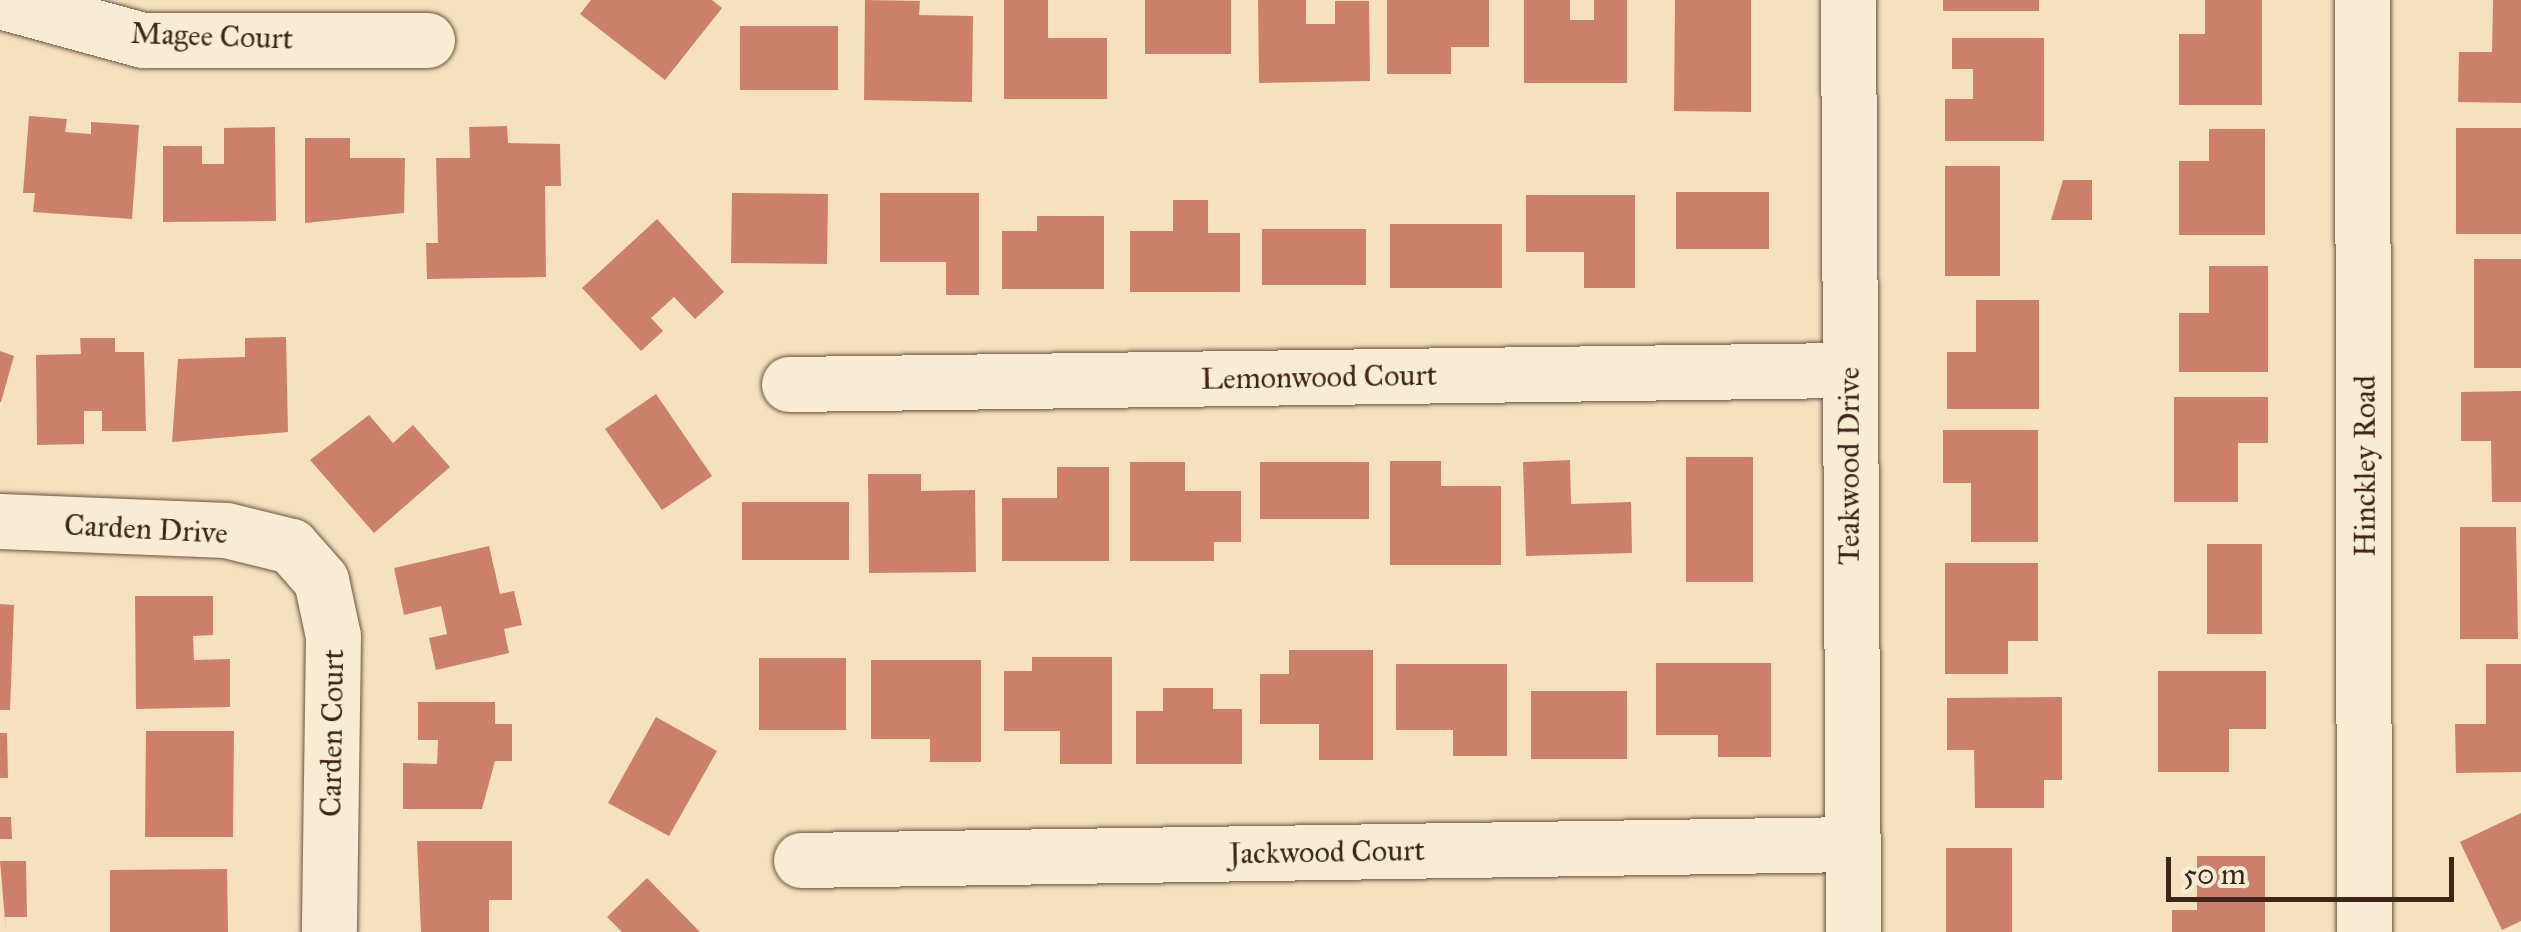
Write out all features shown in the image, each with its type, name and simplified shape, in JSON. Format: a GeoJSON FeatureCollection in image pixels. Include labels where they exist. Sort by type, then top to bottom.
{"type":"FeatureCollection","features":[{"type":"Feature","properties":{"kind":"street","name":"Teakwood Drive"},"geometry":{"type":"LineString","coordinates":[[1848,0],[1853,932]]}},
{"type":"Feature","properties":{"kind":"street","name":"Hinckley Road"},"geometry":{"type":"LineString","coordinates":[[2362,0],[2364,932]]}},
{"type":"Feature","properties":{"kind":"street","name":"Magee Court"},"geometry":{"type":"LineString","coordinates":[[0,1],[143,40],[428,40]]}},
{"type":"Feature","properties":{"kind":"street","name":"Lemonwood Court"},"geometry":{"type":"LineString","coordinates":[[790,384],[1848,370]]}},
{"type":"Feature","properties":{"kind":"street","name":"Carden Drive"},"geometry":{"type":"LineString","coordinates":[[0,521],[226,530],[291,546]]}},
{"type":"Feature","properties":{"kind":"street","name":"Carden Court"},"geometry":{"type":"LineString","coordinates":[[291,546],[321,580],[333,636],[329,932]]}},
{"type":"Feature","properties":{"kind":"street","name":"Jackwood Court"},"geometry":{"type":"LineString","coordinates":[[801,860],[1853,844]]}},
{"type":"Feature","properties":{"kind":"building"},"geometry":{"type":"Polygon","coordinates":[[[591,0],[712,0],[722,8],[665,80],[580,14],[591,0]]]}},
{"type":"Feature","properties":{"kind":"building"},"geometry":{"type":"Polygon","coordinates":[[[865,0],[920,1],[919,15],[973,16],[972,102],[864,100],[865,0]]]}},
{"type":"Feature","properties":{"kind":"building"},"geometry":{"type":"Polygon","coordinates":[[[1004,0],[1048,0],[1048,38],[1107,38],[1107,99],[1004,99],[1004,0]]]}},
{"type":"Feature","properties":{"kind":"building"},"geometry":{"type":"Polygon","coordinates":[[[1145,0],[1231,0],[1231,54],[1145,54],[1145,0]]]}},
{"type":"Feature","properties":{"kind":"building"},"geometry":{"type":"Polygon","coordinates":[[[1258,0],[1306,0],[1306,24],[1335,24],[1335,1],[1369,1],[1370,81],[1259,83],[1258,0]]]}},
{"type":"Feature","properties":{"kind":"building"},"geometry":{"type":"Polygon","coordinates":[[[1387,0],[1489,0],[1489,47],[1451,47],[1451,74],[1387,74],[1387,0]]]}},
{"type":"Feature","properties":{"kind":"building"},"geometry":{"type":"Polygon","coordinates":[[[1524,0],[1570,0],[1570,20],[1594,20],[1594,0],[1627,0],[1627,83],[1524,83],[1524,0]]]}},
{"type":"Feature","properties":{"kind":"building"},"geometry":{"type":"Polygon","coordinates":[[[1675,0],[1751,0],[1751,112],[1674,111],[1675,0]]]}},
{"type":"Feature","properties":{"kind":"building"},"geometry":{"type":"Polygon","coordinates":[[[1943,0],[2039,0],[2039,11],[1943,11],[1943,0]]]}},
{"type":"Feature","properties":{"kind":"building"},"geometry":{"type":"Polygon","coordinates":[[[2205,0],[2262,0],[2262,105],[2179,105],[2179,34],[2205,34],[2205,0]]]}},
{"type":"Feature","properties":{"kind":"building"},"geometry":{"type":"Polygon","coordinates":[[[2493,0],[2521,0],[2521,103],[2458,102],[2459,52],[2492,52],[2493,0]]]}},
{"type":"Feature","properties":{"kind":"building"},"geometry":{"type":"Polygon","coordinates":[[[740,26],[838,26],[838,90],[740,90],[740,26]]]}},
{"type":"Feature","properties":{"kind":"building"},"geometry":{"type":"Polygon","coordinates":[[[1952,38],[2044,38],[2044,141],[1945,141],[1945,99],[1973,99],[1973,69],[1952,69],[1952,38]]]}},
{"type":"Feature","properties":{"kind":"building"},"geometry":{"type":"Polygon","coordinates":[[[29,116],[67,119],[65,132],[91,134],[91,122],[139,125],[132,219],[33,212],[35,193],[23,193],[29,116]]]}},
{"type":"Feature","properties":{"kind":"building"},"geometry":{"type":"Polygon","coordinates":[[[507,126],[508,143],[560,144],[561,186],[545,186],[546,277],[427,279],[426,243],[438,243],[436,158],[470,158],[469,127],[507,126]]]}},
{"type":"Feature","properties":{"kind":"building"},"geometry":{"type":"Polygon","coordinates":[[[275,127],[276,221],[163,222],[163,146],[202,146],[202,164],[224,164],[224,128],[275,127]]]}},
{"type":"Feature","properties":{"kind":"building"},"geometry":{"type":"Polygon","coordinates":[[[2456,128],[2521,128],[2521,234],[2456,234],[2456,128]]]}},
{"type":"Feature","properties":{"kind":"building"},"geometry":{"type":"Polygon","coordinates":[[[2209,129],[2265,129],[2265,235],[2179,235],[2179,161],[2209,161],[2209,129]]]}},
{"type":"Feature","properties":{"kind":"building"},"geometry":{"type":"Polygon","coordinates":[[[305,138],[350,138],[350,158],[405,158],[404,213],[305,223],[305,138]]]}},
{"type":"Feature","properties":{"kind":"building"},"geometry":{"type":"Polygon","coordinates":[[[1945,166],[2000,166],[2000,276],[1945,276],[1945,166]]]}},
{"type":"Feature","properties":{"kind":"building"},"geometry":{"type":"Polygon","coordinates":[[[2063,180],[2092,180],[2092,220],[2051,220],[2063,180]]]}},
{"type":"Feature","properties":{"kind":"building"},"geometry":{"type":"Polygon","coordinates":[[[1676,192],[1769,192],[1769,249],[1676,249],[1676,192]]]}},
{"type":"Feature","properties":{"kind":"building"},"geometry":{"type":"Polygon","coordinates":[[[732,193],[828,194],[827,264],[731,263],[732,193]]]}},
{"type":"Feature","properties":{"kind":"building"},"geometry":{"type":"Polygon","coordinates":[[[880,193],[979,193],[979,295],[946,295],[946,262],[880,262],[880,193]]]}},
{"type":"Feature","properties":{"kind":"building"},"geometry":{"type":"Polygon","coordinates":[[[1526,195],[1635,195],[1635,288],[1584,288],[1584,252],[1526,252],[1526,195]]]}},
{"type":"Feature","properties":{"kind":"building"},"geometry":{"type":"Polygon","coordinates":[[[1173,200],[1208,200],[1208,233],[1240,233],[1240,292],[1130,292],[1130,231],[1173,231],[1173,200]]]}},
{"type":"Feature","properties":{"kind":"building"},"geometry":{"type":"Polygon","coordinates":[[[1037,216],[1104,216],[1104,289],[1002,289],[1002,231],[1037,231],[1037,216]]]}},
{"type":"Feature","properties":{"kind":"building"},"geometry":{"type":"Polygon","coordinates":[[[657,219],[724,292],[695,319],[674,297],[651,318],[663,331],[641,351],[582,288],[657,219]]]}},
{"type":"Feature","properties":{"kind":"building"},"geometry":{"type":"Polygon","coordinates":[[[1390,224],[1502,224],[1502,288],[1390,288],[1390,224]]]}},
{"type":"Feature","properties":{"kind":"building"},"geometry":{"type":"Polygon","coordinates":[[[1262,229],[1366,229],[1366,285],[1262,285],[1262,229]]]}},
{"type":"Feature","properties":{"kind":"building"},"geometry":{"type":"Polygon","coordinates":[[[2474,259],[2521,259],[2521,368],[2474,368],[2474,259]]]}},
{"type":"Feature","properties":{"kind":"building"},"geometry":{"type":"Polygon","coordinates":[[[2209,266],[2268,266],[2268,372],[2179,372],[2179,313],[2209,313],[2209,266]]]}},
{"type":"Feature","properties":{"kind":"building"},"geometry":{"type":"Polygon","coordinates":[[[1976,300],[2039,300],[2039,409],[1947,409],[1947,352],[1976,352],[1976,300]]]}},
{"type":"Feature","properties":{"kind":"building"},"geometry":{"type":"Polygon","coordinates":[[[286,337],[288,432],[172,442],[178,359],[245,357],[245,338],[286,337]]]}},
{"type":"Feature","properties":{"kind":"building"},"geometry":{"type":"Polygon","coordinates":[[[80,338],[115,338],[115,352],[144,352],[146,431],[102,431],[102,411],[84,411],[84,444],[37,445],[36,355],[81,354],[80,338]]]}},
{"type":"Feature","properties":{"kind":"building"},"geometry":{"type":"Polygon","coordinates":[[[0,351],[14,356],[1,402],[0,402],[0,351]]]}},
{"type":"Feature","properties":{"kind":"building"},"geometry":{"type":"Polygon","coordinates":[[[2521,391],[2521,502],[2492,502],[2491,441],[2461,441],[2461,392],[2521,391]]]}},
{"type":"Feature","properties":{"kind":"building"},"geometry":{"type":"Polygon","coordinates":[[[656,394],[712,476],[662,510],[605,429],[656,394]]]}},
{"type":"Feature","properties":{"kind":"building"},"geometry":{"type":"Polygon","coordinates":[[[2174,397],[2268,397],[2268,443],[2238,443],[2238,502],[2174,502],[2174,397]]]}},
{"type":"Feature","properties":{"kind":"building"},"geometry":{"type":"Polygon","coordinates":[[[369,415],[393,443],[413,425],[450,467],[374,533],[310,460],[369,415]]]}},
{"type":"Feature","properties":{"kind":"building"},"geometry":{"type":"Polygon","coordinates":[[[1943,430],[2038,430],[2038,542],[1971,542],[1971,483],[1943,483],[1943,430]]]}},
{"type":"Feature","properties":{"kind":"building"},"geometry":{"type":"Polygon","coordinates":[[[1686,457],[1753,457],[1753,582],[1686,582],[1686,457]]]}},
{"type":"Feature","properties":{"kind":"building"},"geometry":{"type":"Polygon","coordinates":[[[1570,460],[1571,504],[1631,502],[1632,553],[1526,556],[1523,462],[1570,460]]]}},
{"type":"Feature","properties":{"kind":"building"},"geometry":{"type":"Polygon","coordinates":[[[1390,461],[1441,461],[1441,486],[1501,486],[1501,565],[1390,565],[1390,461]]]}},
{"type":"Feature","properties":{"kind":"building"},"geometry":{"type":"Polygon","coordinates":[[[1130,462],[1185,462],[1185,491],[1241,491],[1241,542],[1214,542],[1214,561],[1130,561],[1130,462]]]}},
{"type":"Feature","properties":{"kind":"building"},"geometry":{"type":"Polygon","coordinates":[[[1260,462],[1369,462],[1369,519],[1260,519],[1260,462]]]}},
{"type":"Feature","properties":{"kind":"building"},"geometry":{"type":"Polygon","coordinates":[[[1057,467],[1109,467],[1109,561],[1002,561],[1002,498],[1057,498],[1057,467]]]}},
{"type":"Feature","properties":{"kind":"building"},"geometry":{"type":"Polygon","coordinates":[[[868,474],[921,474],[921,491],[975,490],[976,572],[869,573],[868,474]]]}},
{"type":"Feature","properties":{"kind":"building"},"geometry":{"type":"Polygon","coordinates":[[[742,502],[849,502],[849,560],[742,560],[742,502]]]}},
{"type":"Feature","properties":{"kind":"building"},"geometry":{"type":"Polygon","coordinates":[[[2460,527],[2516,527],[2518,639],[2460,639],[2460,527]]]}},
{"type":"Feature","properties":{"kind":"building"},"geometry":{"type":"Polygon","coordinates":[[[2207,544],[2262,544],[2262,634],[2207,634],[2207,544]]]}},
{"type":"Feature","properties":{"kind":"building"},"geometry":{"type":"Polygon","coordinates":[[[489,546],[500,594],[514,591],[522,625],[504,629],[509,653],[436,670],[429,638],[447,634],[441,606],[404,615],[394,568],[489,546]]]}},
{"type":"Feature","properties":{"kind":"building"},"geometry":{"type":"Polygon","coordinates":[[[1945,563],[2038,563],[2038,641],[2008,641],[2008,674],[1945,674],[1945,563]]]}},
{"type":"Feature","properties":{"kind":"building"},"geometry":{"type":"Polygon","coordinates":[[[135,596],[213,596],[213,635],[193,636],[194,660],[230,659],[230,707],[136,709],[135,596]]]}},
{"type":"Feature","properties":{"kind":"building"},"geometry":{"type":"Polygon","coordinates":[[[0,604],[14,605],[10,710],[0,710],[0,604]]]}},
{"type":"Feature","properties":{"kind":"building"},"geometry":{"type":"Polygon","coordinates":[[[1289,650],[1373,650],[1373,760],[1319,760],[1319,724],[1260,724],[1260,674],[1289,674],[1289,650]]]}},
{"type":"Feature","properties":{"kind":"building"},"geometry":{"type":"Polygon","coordinates":[[[1032,657],[1112,657],[1112,764],[1060,764],[1060,731],[1004,731],[1004,671],[1032,671],[1032,657]]]}},
{"type":"Feature","properties":{"kind":"building"},"geometry":{"type":"Polygon","coordinates":[[[759,658],[846,658],[846,730],[759,730],[759,658]]]}},
{"type":"Feature","properties":{"kind":"building"},"geometry":{"type":"Polygon","coordinates":[[[871,660],[981,660],[981,762],[930,762],[930,739],[871,739],[871,660]]]}},
{"type":"Feature","properties":{"kind":"building"},"geometry":{"type":"Polygon","coordinates":[[[1656,663],[1771,663],[1771,757],[1718,757],[1718,735],[1656,735],[1656,663]]]}},
{"type":"Feature","properties":{"kind":"building"},"geometry":{"type":"Polygon","coordinates":[[[1396,664],[1507,664],[1507,756],[1453,756],[1453,730],[1396,730],[1396,664]]]}},
{"type":"Feature","properties":{"kind":"building"},"geometry":{"type":"Polygon","coordinates":[[[2486,664],[2521,664],[2521,772],[2456,773],[2455,724],[2486,724],[2486,664]]]}},
{"type":"Feature","properties":{"kind":"building"},"geometry":{"type":"Polygon","coordinates":[[[2158,671],[2266,671],[2266,729],[2229,729],[2229,772],[2158,772],[2158,671]]]}},
{"type":"Feature","properties":{"kind":"building"},"geometry":{"type":"Polygon","coordinates":[[[1163,688],[1213,688],[1213,709],[1242,709],[1242,764],[1136,764],[1136,711],[1163,711],[1163,688]]]}},
{"type":"Feature","properties":{"kind":"building"},"geometry":{"type":"Polygon","coordinates":[[[1531,691],[1627,691],[1627,759],[1531,759],[1531,691]]]}},
{"type":"Feature","properties":{"kind":"building"},"geometry":{"type":"Polygon","coordinates":[[[2062,697],[2062,780],[2044,780],[2044,808],[1975,808],[1974,750],[1947,750],[1947,698],[2062,697]]]}},
{"type":"Feature","properties":{"kind":"building"},"geometry":{"type":"Polygon","coordinates":[[[418,702],[495,702],[495,724],[512,724],[512,761],[495,761],[482,809],[403,809],[403,763],[437,764],[438,740],[418,740],[418,702]]]}},
{"type":"Feature","properties":{"kind":"building"},"geometry":{"type":"Polygon","coordinates":[[[656,717],[717,751],[669,836],[608,803],[656,717]]]}},
{"type":"Feature","properties":{"kind":"building"},"geometry":{"type":"Polygon","coordinates":[[[146,731],[234,731],[233,837],[145,837],[146,731]]]}},
{"type":"Feature","properties":{"kind":"building"},"geometry":{"type":"Polygon","coordinates":[[[0,733],[7,733],[8,778],[0,778],[0,733]]]}},
{"type":"Feature","properties":{"kind":"building"},"geometry":{"type":"Polygon","coordinates":[[[2521,813],[2521,921],[2502,930],[2460,842],[2521,813]]]}},
{"type":"Feature","properties":{"kind":"building"},"geometry":{"type":"Polygon","coordinates":[[[0,817],[11,817],[12,839],[0,839],[0,817]]]}},
{"type":"Feature","properties":{"kind":"building"},"geometry":{"type":"Polygon","coordinates":[[[417,841],[512,841],[512,900],[489,900],[489,932],[421,932],[417,841]]]}},
{"type":"Feature","properties":{"kind":"building"},"geometry":{"type":"Polygon","coordinates":[[[1946,848],[2012,848],[2012,932],[1946,932],[1946,848]]]}},
{"type":"Feature","properties":{"kind":"building"},"geometry":{"type":"Polygon","coordinates":[[[2197,856],[2265,856],[2265,932],[2172,932],[2172,910],[2197,910],[2197,856]]]}},
{"type":"Feature","properties":{"kind":"building"},"geometry":{"type":"Polygon","coordinates":[[[0,861],[26,861],[27,917],[5,917],[6,932],[0,861]]]}},
{"type":"Feature","properties":{"kind":"building"},"geometry":{"type":"Polygon","coordinates":[[[227,869],[228,932],[110,932],[110,870],[227,869]]]}},
{"type":"Feature","properties":{"kind":"building"},"geometry":{"type":"Polygon","coordinates":[[[647,878],[700,932],[622,932],[607,917],[647,878]]]}}]}
